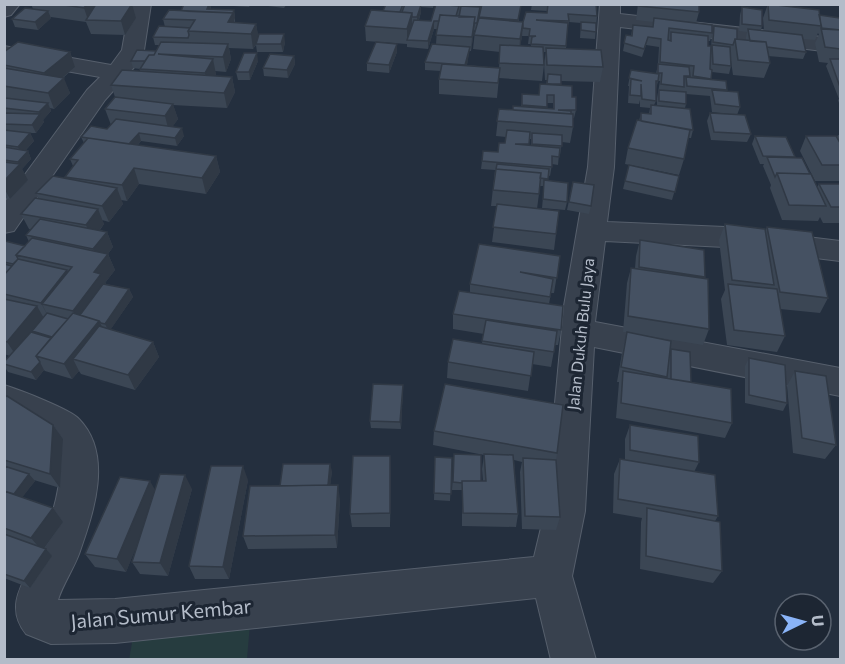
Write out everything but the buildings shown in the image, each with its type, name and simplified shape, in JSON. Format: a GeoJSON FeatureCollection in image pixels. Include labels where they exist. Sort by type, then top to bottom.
{"type":"FeatureCollection","features":[{"type":"Feature","properties":{"kind":"street"},"geometry":{"type":"LineString","coordinates":[[4,11],[10,4]]}},
{"type":"Feature","properties":{"kind":"street"},"geometry":{"type":"LineString","coordinates":[[4,224],[96,95],[117,73],[134,50],[141,4]]}},
{"type":"Feature","properties":{"kind":"street"},"geometry":{"type":"LineString","coordinates":[[610,12],[840,46]]}},
{"type":"Feature","properties":{"kind":"street","name":"Jalan Dukuh Bulu Jaya"},"geometry":{"type":"LineString","coordinates":[[574,658],[551,576],[565,511],[578,331],[601,167],[610,12]]}},
{"type":"Feature","properties":{"kind":"street"},"geometry":{"type":"LineString","coordinates":[[4,53],[117,73]]}},
{"type":"Feature","properties":{"kind":"street"},"geometry":{"type":"LineString","coordinates":[[591,231],[725,237],[840,250]]}},
{"type":"Feature","properties":{"kind":"street"},"geometry":{"type":"LineString","coordinates":[[578,331],[840,382]]}},
{"type":"Feature","properties":{"kind":"street","name":"Jalan Sumur Kembar"},"geometry":{"type":"LineString","coordinates":[[4,399],[65,428],[73,439],[80,461],[77,491],[58,555],[37,597],[38,614],[41,619],[51,622],[115,621],[551,576]]}},
{"type":"Feature","properties":{"kind":"green space"},"geometry":{"type":"Polygon","coordinates":[[[250,624],[247,659],[129,660],[134,631],[250,624]]]}}]}
